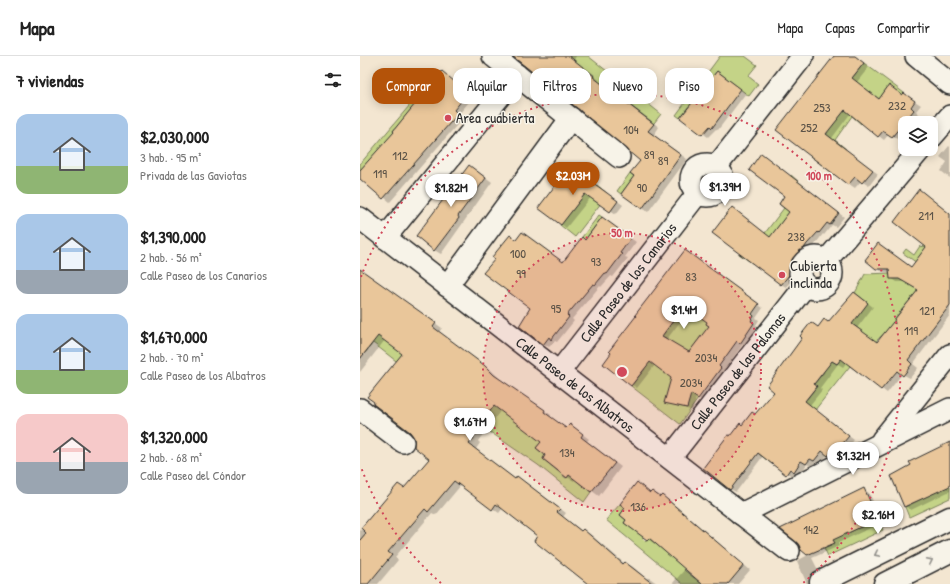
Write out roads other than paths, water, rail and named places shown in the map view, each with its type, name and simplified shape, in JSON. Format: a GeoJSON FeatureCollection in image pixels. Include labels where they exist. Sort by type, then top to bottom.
{"type":"FeatureCollection","features":[{"type":"Feature","properties":{"kind":"street"},"geometry":{"type":"LineString","coordinates":[[493,56],[508,68]]}},
{"type":"Feature","properties":{"kind":"street","name":"Calle Paseo de los Canarios"},"geometry":{"type":"LineString","coordinates":[[559,372],[698,193],[710,196],[720,189],[723,177],[716,167],[803,56]]}},
{"type":"Feature","properties":{"kind":"street"},"geometry":{"type":"LineString","coordinates":[[916,56],[950,84]]}},
{"type":"Feature","properties":{"kind":"street"},"geometry":{"type":"LineString","coordinates":[[522,79],[619,156]]}},
{"type":"Feature","properties":{"kind":"street"},"geometry":{"type":"LineString","coordinates":[[385,238],[494,104]]}},
{"type":"Feature","properties":{"kind":"street"},"geometry":{"type":"LineString","coordinates":[[938,130],[950,116]]}},
{"type":"Feature","properties":{"kind":"street"},"geometry":{"type":"LineString","coordinates":[[447,286],[571,118]]}},
{"type":"Feature","properties":{"kind":"street","name":"Calle Paseo de las Palomas"},"geometry":{"type":"LineString","coordinates":[[670,458],[806,285],[817,288],[828,283],[831,271],[826,260],[915,156]]}},
{"type":"Feature","properties":{"kind":"street","name":"Calle Paseo de los Albatros"},"geometry":{"type":"LineString","coordinates":[[360,218],[789,551]]}},
{"type":"Feature","properties":{"kind":"street"},"geometry":{"type":"LineString","coordinates":[[878,445],[950,355]]}},
{"type":"Feature","properties":{"kind":"street"},"geometry":{"type":"LineString","coordinates":[[360,409],[403,442]]}},
{"type":"Feature","properties":{"kind":"street"},"geometry":{"type":"LineString","coordinates":[[741,514],[950,409]]}},
{"type":"Feature","properties":{"kind":"street"},"geometry":{"type":"LineString","coordinates":[[821,582],[852,576],[950,518]]}},
{"type":"Feature","properties":{"kind":"street"},"geometry":{"type":"LineString","coordinates":[[885,584],[950,551]]}},
{"type":"Feature","properties":{"kind":"place","name":"Area cuabierta"},"geometry":{"type":"Point","coordinates":[448,118]}},
{"type":"Feature","properties":{"kind":"place","name":"Cubierta inclinda"},"geometry":{"type":"Point","coordinates":[782,275]}}]}
